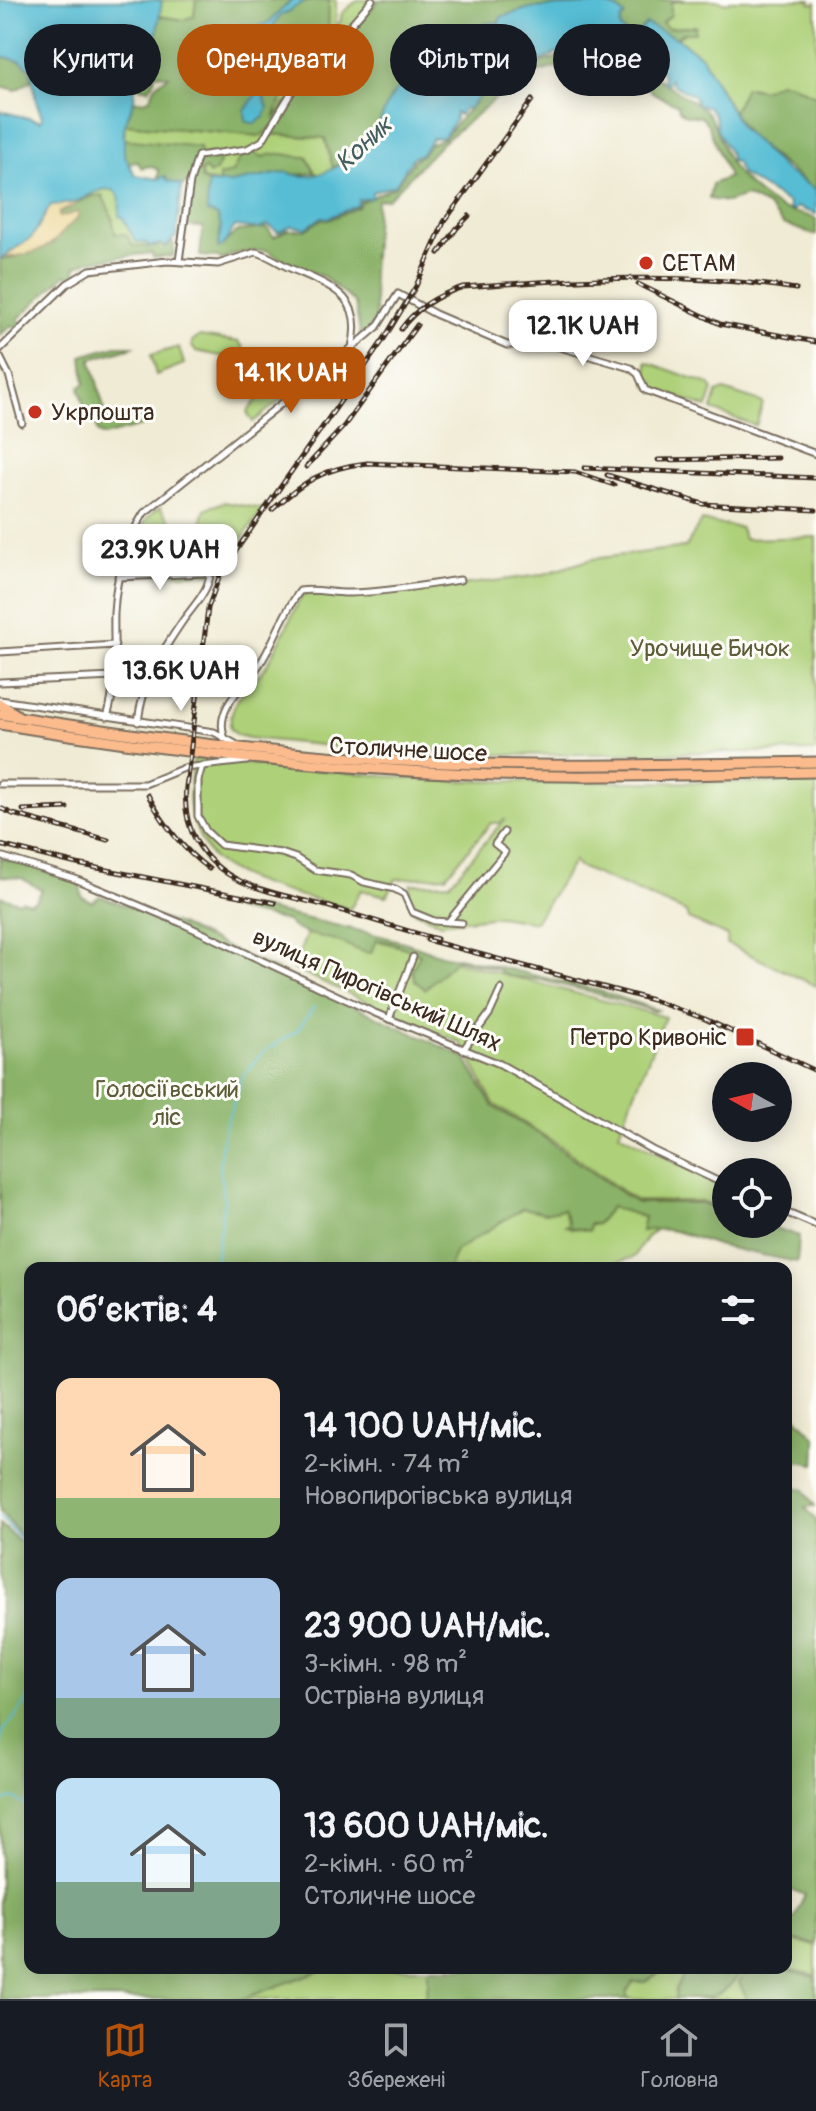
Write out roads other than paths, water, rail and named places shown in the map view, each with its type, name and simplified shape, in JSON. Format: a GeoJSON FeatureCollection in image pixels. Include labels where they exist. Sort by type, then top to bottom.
{"type":"FeatureCollection","features":[{"type":"Feature","properties":{"kind":"highway"},"geometry":{"type":"LineString","coordinates":[[0,702],[20,717]]}},
{"type":"Feature","properties":{"kind":"highway","name":"Столичне шосе"},"geometry":{"type":"LineString","coordinates":[[0,714],[240,747],[341,757],[463,764],[816,762]]}},
{"type":"Feature","properties":{"kind":"highway","name":"Столичне шосе"},"geometry":{"type":"LineString","coordinates":[[0,724],[125,744],[259,760],[470,774],[816,772]]}},
{"type":"Feature","properties":{"kind":"street"},"geometry":{"type":"LineString","coordinates":[[179,261],[190,182],[198,156],[247,149],[262,141],[300,74],[327,52],[372,0]]}},
{"type":"Feature","properties":{"kind":"street"},"geometry":{"type":"LineString","coordinates":[[0,349],[78,276],[102,267],[179,261],[218,264],[256,252],[333,287],[351,308],[355,319],[352,348]]}},
{"type":"Feature","properties":{"kind":"street"},"geometry":{"type":"LineString","coordinates":[[107,717],[113,696],[114,611],[118,577],[136,526],[150,507],[377,327],[398,294],[435,314],[507,345],[553,345],[631,368],[638,374],[645,390],[816,454]]}},
{"type":"Feature","properties":{"kind":"street"},"geometry":{"type":"LineString","coordinates":[[0,357],[9,375],[22,423]]}},
{"type":"Feature","properties":{"kind":"street"},"geometry":{"type":"LineString","coordinates":[[118,577],[204,573],[210,576],[204,591],[172,636],[149,676],[138,722]]}},
{"type":"Feature","properties":{"kind":"street"},"geometry":{"type":"LineString","coordinates":[[224,736],[224,718],[239,686],[262,662],[300,591],[312,589],[338,594],[378,592],[460,580]]}},
{"type":"Feature","properties":{"kind":"street"},"geometry":{"type":"LineString","coordinates":[[0,652],[115,645]]}},
{"type":"Feature","properties":{"kind":"street"},"geometry":{"type":"LineString","coordinates":[[0,682],[114,677]]}},
{"type":"Feature","properties":{"kind":"street"},"geometry":{"type":"LineString","coordinates":[[0,702],[208,731],[224,736],[240,747]]}},
{"type":"Feature","properties":{"kind":"street"},"geometry":{"type":"LineString","coordinates":[[208,731],[224,718]]}},
{"type":"Feature","properties":{"kind":"street"},"geometry":{"type":"LineString","coordinates":[[0,784],[145,784],[177,770],[259,760]]}},
{"type":"Feature","properties":{"kind":"street"},"geometry":{"type":"LineString","coordinates":[[202,766],[197,795],[198,816],[206,831],[221,845],[281,853],[315,870],[351,875],[364,882],[395,889],[404,894],[412,912],[434,921],[462,923]]}},
{"type":"Feature","properties":{"kind":"street"},"geometry":{"type":"LineString","coordinates":[[448,922],[505,852],[495,844],[504,832]]}},
{"type":"Feature","properties":{"kind":"street","name":"вулиця Пирогівський Шлях"},"geometry":{"type":"LineString","coordinates":[[0,856],[75,879],[170,918],[389,1019],[500,1064],[641,1144],[712,1178]]}},
{"type":"Feature","properties":{"kind":"street"},"geometry":{"type":"LineString","coordinates":[[389,1019],[413,957]]}},
{"type":"Feature","properties":{"kind":"street"},"geometry":{"type":"LineString","coordinates":[[463,1050],[490,1013],[501,989]]}},
{"type":"Feature","properties":{"kind":"street"},"geometry":{"type":"LineString","coordinates":[[792,1215],[816,1225]]}},
{"type":"Feature","properties":{"kind":"water"},"geometry":{"type":"Polygon","coordinates":[[[0,0],[162,0],[158,24],[24,24],[24,63],[0,56],[0,0]]]}},
{"type":"Feature","properties":{"kind":"water"},"geometry":{"type":"Polygon","coordinates":[[[292,0],[307,0],[279,17],[275,24],[264,24],[292,0]]]}},
{"type":"Feature","properties":{"kind":"water"},"geometry":{"type":"Polygon","coordinates":[[[602,4],[618,9],[625,16],[620,24],[553,24],[553,55],[537,62],[537,24],[485,24],[499,23],[501,17],[530,8],[602,4]]]}},
{"type":"Feature","properties":{"kind":"water"},"geometry":{"type":"Polygon","coordinates":[[[670,35],[702,57],[741,128],[786,171],[816,190],[816,214],[796,207],[789,210],[789,204],[741,174],[736,162],[731,161],[717,130],[715,116],[708,107],[697,104],[694,96],[672,84],[670,35]]]}},
{"type":"Feature","properties":{"kind":"water"},"geometry":{"type":"Polygon","coordinates":[[[35,96],[134,96],[124,127],[124,154],[135,175],[158,179],[165,176],[167,180],[182,185],[176,236],[166,247],[160,244],[149,247],[147,243],[136,242],[119,216],[119,196],[115,191],[104,189],[68,204],[51,205],[32,237],[0,259],[0,111],[41,121],[35,96]]]}},
{"type":"Feature","properties":{"kind":"water"},"geometry":{"type":"Polygon","coordinates":[[[255,96],[263,96],[268,108],[264,117],[255,124],[246,121],[245,111],[255,96]]]}},
{"type":"Feature","properties":{"kind":"water"},"geometry":{"type":"Polygon","coordinates":[[[392,96],[480,96],[469,109],[464,108],[460,115],[455,113],[455,120],[444,137],[432,138],[422,154],[413,157],[395,185],[372,192],[372,198],[359,200],[358,205],[328,218],[322,217],[306,228],[291,226],[278,232],[268,225],[259,229],[235,226],[223,246],[218,248],[221,226],[218,216],[207,212],[208,183],[231,183],[287,172],[300,176],[325,172],[360,149],[379,123],[392,96]]]}},
{"type":"Feature","properties":{"kind":"waterway"},"geometry":{"type":"LineString","coordinates":[[215,1262],[224,1201],[221,1147],[243,1076],[263,1052],[297,1031],[314,1007]]}},
{"type":"Feature","properties":{"kind":"waterway"},"geometry":{"type":"LineString","coordinates":[[0,1517],[24,1543]]}},
{"type":"Feature","properties":{"kind":"waterway"},"geometry":{"type":"LineString","coordinates":[[0,1753],[2,1733],[24,1705]]}},
{"type":"Feature","properties":{"kind":"waterway"},"geometry":{"type":"LineString","coordinates":[[0,1802],[13,1798],[24,1804]]}},
{"type":"Feature","properties":{"kind":"railway"},"geometry":{"type":"LineString","coordinates":[[437,939],[273,893],[238,880],[222,870],[196,841],[187,815],[186,787],[208,608],[221,572],[384,339],[416,286],[444,222],[532,100]]}},
{"type":"Feature","properties":{"kind":"railway"},"geometry":{"type":"LineString","coordinates":[[439,253],[469,216]]}},
{"type":"Feature","properties":{"kind":"railway"},"geometry":{"type":"LineString","coordinates":[[401,329],[429,303],[463,287],[588,279],[671,278],[796,289]]}},
{"type":"Feature","properties":{"kind":"railway"},"geometry":{"type":"LineString","coordinates":[[638,284],[720,324],[816,342]]}},
{"type":"Feature","properties":{"kind":"railway"},"geometry":{"type":"LineString","coordinates":[[306,467],[344,426],[417,325]]}},
{"type":"Feature","properties":{"kind":"railway"},"geometry":{"type":"LineString","coordinates":[[658,460],[778,458]]}},
{"type":"Feature","properties":{"kind":"railway"},"geometry":{"type":"LineString","coordinates":[[272,510],[294,491],[326,472],[367,463],[575,472],[614,485]]}},
{"type":"Feature","properties":{"kind":"railway"},"geometry":{"type":"LineString","coordinates":[[584,468],[816,478]]}},
{"type":"Feature","properties":{"kind":"railway"},"geometry":{"type":"LineString","coordinates":[[607,475],[703,504],[816,510]]}},
{"type":"Feature","properties":{"kind":"railway"},"geometry":{"type":"LineString","coordinates":[[148,795],[174,836],[209,869]]}},
{"type":"Feature","properties":{"kind":"railway"},"geometry":{"type":"LineString","coordinates":[[0,808],[108,840]]}},
{"type":"Feature","properties":{"kind":"railway"},"geometry":{"type":"LineString","coordinates":[[23,810],[67,808]]}},
{"type":"Feature","properties":{"kind":"railway"},"geometry":{"type":"LineString","coordinates":[[0,845],[77,864],[275,903]]}},
{"type":"Feature","properties":{"kind":"railway"},"geometry":{"type":"LineString","coordinates":[[427,940],[652,1000],[705,1019],[816,1071]]}},
{"type":"Feature","properties":{"kind":"place","name":"СЕТАМ"},"geometry":{"type":"Point","coordinates":[646,263]}},
{"type":"Feature","properties":{"kind":"place","name":"Укрпошта"},"geometry":{"type":"Point","coordinates":[35,412]}},
{"type":"Feature","properties":{"kind":"place","name":"Петро Кривоніс"},"geometry":{"type":"Point","coordinates":[745,1037]}},
{"type":"Feature","properties":{"kind":"water label","name":"Коник"},"geometry":{"type":"Point","coordinates":[364,144]}},
{"type":"Feature","properties":{"kind":"park label","name":"Урочище Бичок"},"geometry":{"type":"Point","coordinates":[710,648]}},
{"type":"Feature","properties":{"kind":"park label","name":"Голосіївський ліс"},"geometry":{"type":"Point","coordinates":[167,1103]}}]}
